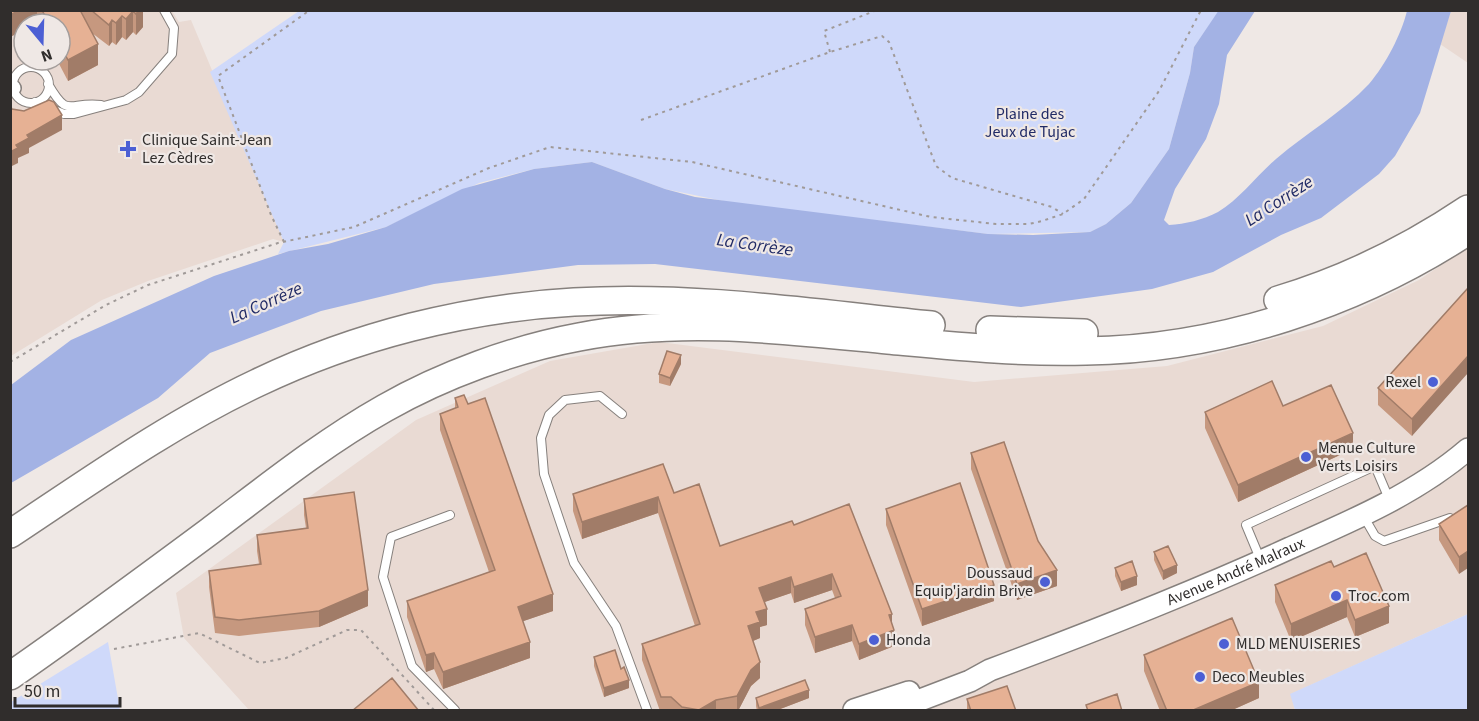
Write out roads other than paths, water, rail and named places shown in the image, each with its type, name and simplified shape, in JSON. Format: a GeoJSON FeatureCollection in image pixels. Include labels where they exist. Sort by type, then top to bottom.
{"type":"FeatureCollection","features":[{"type":"Feature","properties":{"kind":"highway"},"geometry":{"type":"LineString","coordinates":[[10,534],[152,442],[258,382],[355,345],[415,326],[472,313],[528,306],[607,301],[726,306],[994,330],[1089,333],[1156,326],[1216,316],[1286,298],[1393,253],[1468,209]]}},
{"type":"Feature","properties":{"kind":"highway"},"geometry":{"type":"LineString","coordinates":[[10,676],[316,452],[387,407],[439,382],[501,359],[574,338],[606,332],[694,325],[725,325],[1036,351],[1089,351],[1149,346],[1210,336],[1275,320],[1336,300],[1394,274],[1468,231]]}},
{"type":"Feature","properties":{"kind":"street","name":"Avenue André Malraux"},"geometry":{"type":"LineString","coordinates":[[894,711],[1262,561],[1363,515],[1439,472],[1468,449]]}},
{"type":"Feature","properties":{"kind":"street","name":"Avenue André Malraux"},"geometry":{"type":"LineString","coordinates":[[854,711],[954,676],[990,670]]}},
{"type":"Feature","properties":{"kind":"lane"},"geometry":{"type":"LineString","coordinates":[[109,105],[92,104],[67,108],[59,103],[40,70],[29,67],[15,77],[12,89],[24,101],[35,102],[64,114],[109,105],[126,100],[139,92],[169,60],[174,28],[164,10]]}},
{"type":"Feature","properties":{"kind":"lane"},"geometry":{"type":"LineString","coordinates":[[35,102],[45,95],[48,84]]}},
{"type":"Feature","properties":{"kind":"lane"},"geometry":{"type":"LineString","coordinates":[[622,414],[600,396],[565,400],[549,415],[541,438],[544,474],[574,563],[616,626],[647,711]]}},
{"type":"Feature","properties":{"kind":"lane"},"geometry":{"type":"LineString","coordinates":[[1262,561],[1246,525],[1375,466],[1390,501]]}},
{"type":"Feature","properties":{"kind":"lane"},"geometry":{"type":"LineString","coordinates":[[1363,515],[1375,536],[1384,541],[1446,520],[1461,510]]}},
{"type":"Feature","properties":{"kind":"lane"},"geometry":{"type":"LineString","coordinates":[[450,515],[391,537],[383,577],[412,666],[455,711]]}},
{"type":"Feature","properties":{"kind":"water","name":"La Corrèze"},"geometry":{"type":"Polygon","coordinates":[[[1219,10],[1255,11],[1227,55],[1219,104],[1206,139],[1175,189],[1164,220],[1169,225],[1188,223],[1226,207],[1276,159],[1336,114],[1375,76],[1397,39],[1407,11],[1451,11],[1420,113],[1395,156],[1379,174],[1321,218],[1281,235],[1213,272],[1152,289],[1021,307],[655,264],[578,265],[434,284],[321,311],[210,353],[158,398],[11,483],[11,385],[71,340],[214,276],[289,251],[328,244],[386,227],[462,189],[534,169],[592,162],[665,189],[695,197],[988,234],[1033,235],[1090,232],[1106,224],[1131,203],[1169,149],[1190,73],[1194,47],[1219,10]]]}},
{"type":"Feature","properties":{"kind":"place","name":"Clinique Saint-Jean Lez Cèdres"},"geometry":{"type":"Point","coordinates":[128,149]}},
{"type":"Feature","properties":{"kind":"place","name":"Rexel"},"geometry":{"type":"Point","coordinates":[1433,382]}},
{"type":"Feature","properties":{"kind":"place","name":"Menue Culture Verts Loisirs"},"geometry":{"type":"Point","coordinates":[1306,457]}},
{"type":"Feature","properties":{"kind":"place","name":"Doussaud Equip'jardin Brive"},"geometry":{"type":"Point","coordinates":[1045,582]}},
{"type":"Feature","properties":{"kind":"place","name":"Troc.com"},"geometry":{"type":"Point","coordinates":[1336,596]}},
{"type":"Feature","properties":{"kind":"place","name":"Honda"},"geometry":{"type":"Point","coordinates":[874,640]}},
{"type":"Feature","properties":{"kind":"place","name":"MLD MENUISERIES"},"geometry":{"type":"Point","coordinates":[1224,644]}},
{"type":"Feature","properties":{"kind":"place","name":"Deco Meubles"},"geometry":{"type":"Point","coordinates":[1200,677]}},
{"type":"Feature","properties":{"kind":"park label","name":"Plaine des Jeux de Tujac"},"geometry":{"type":"Point","coordinates":[1030,123]}}]}
